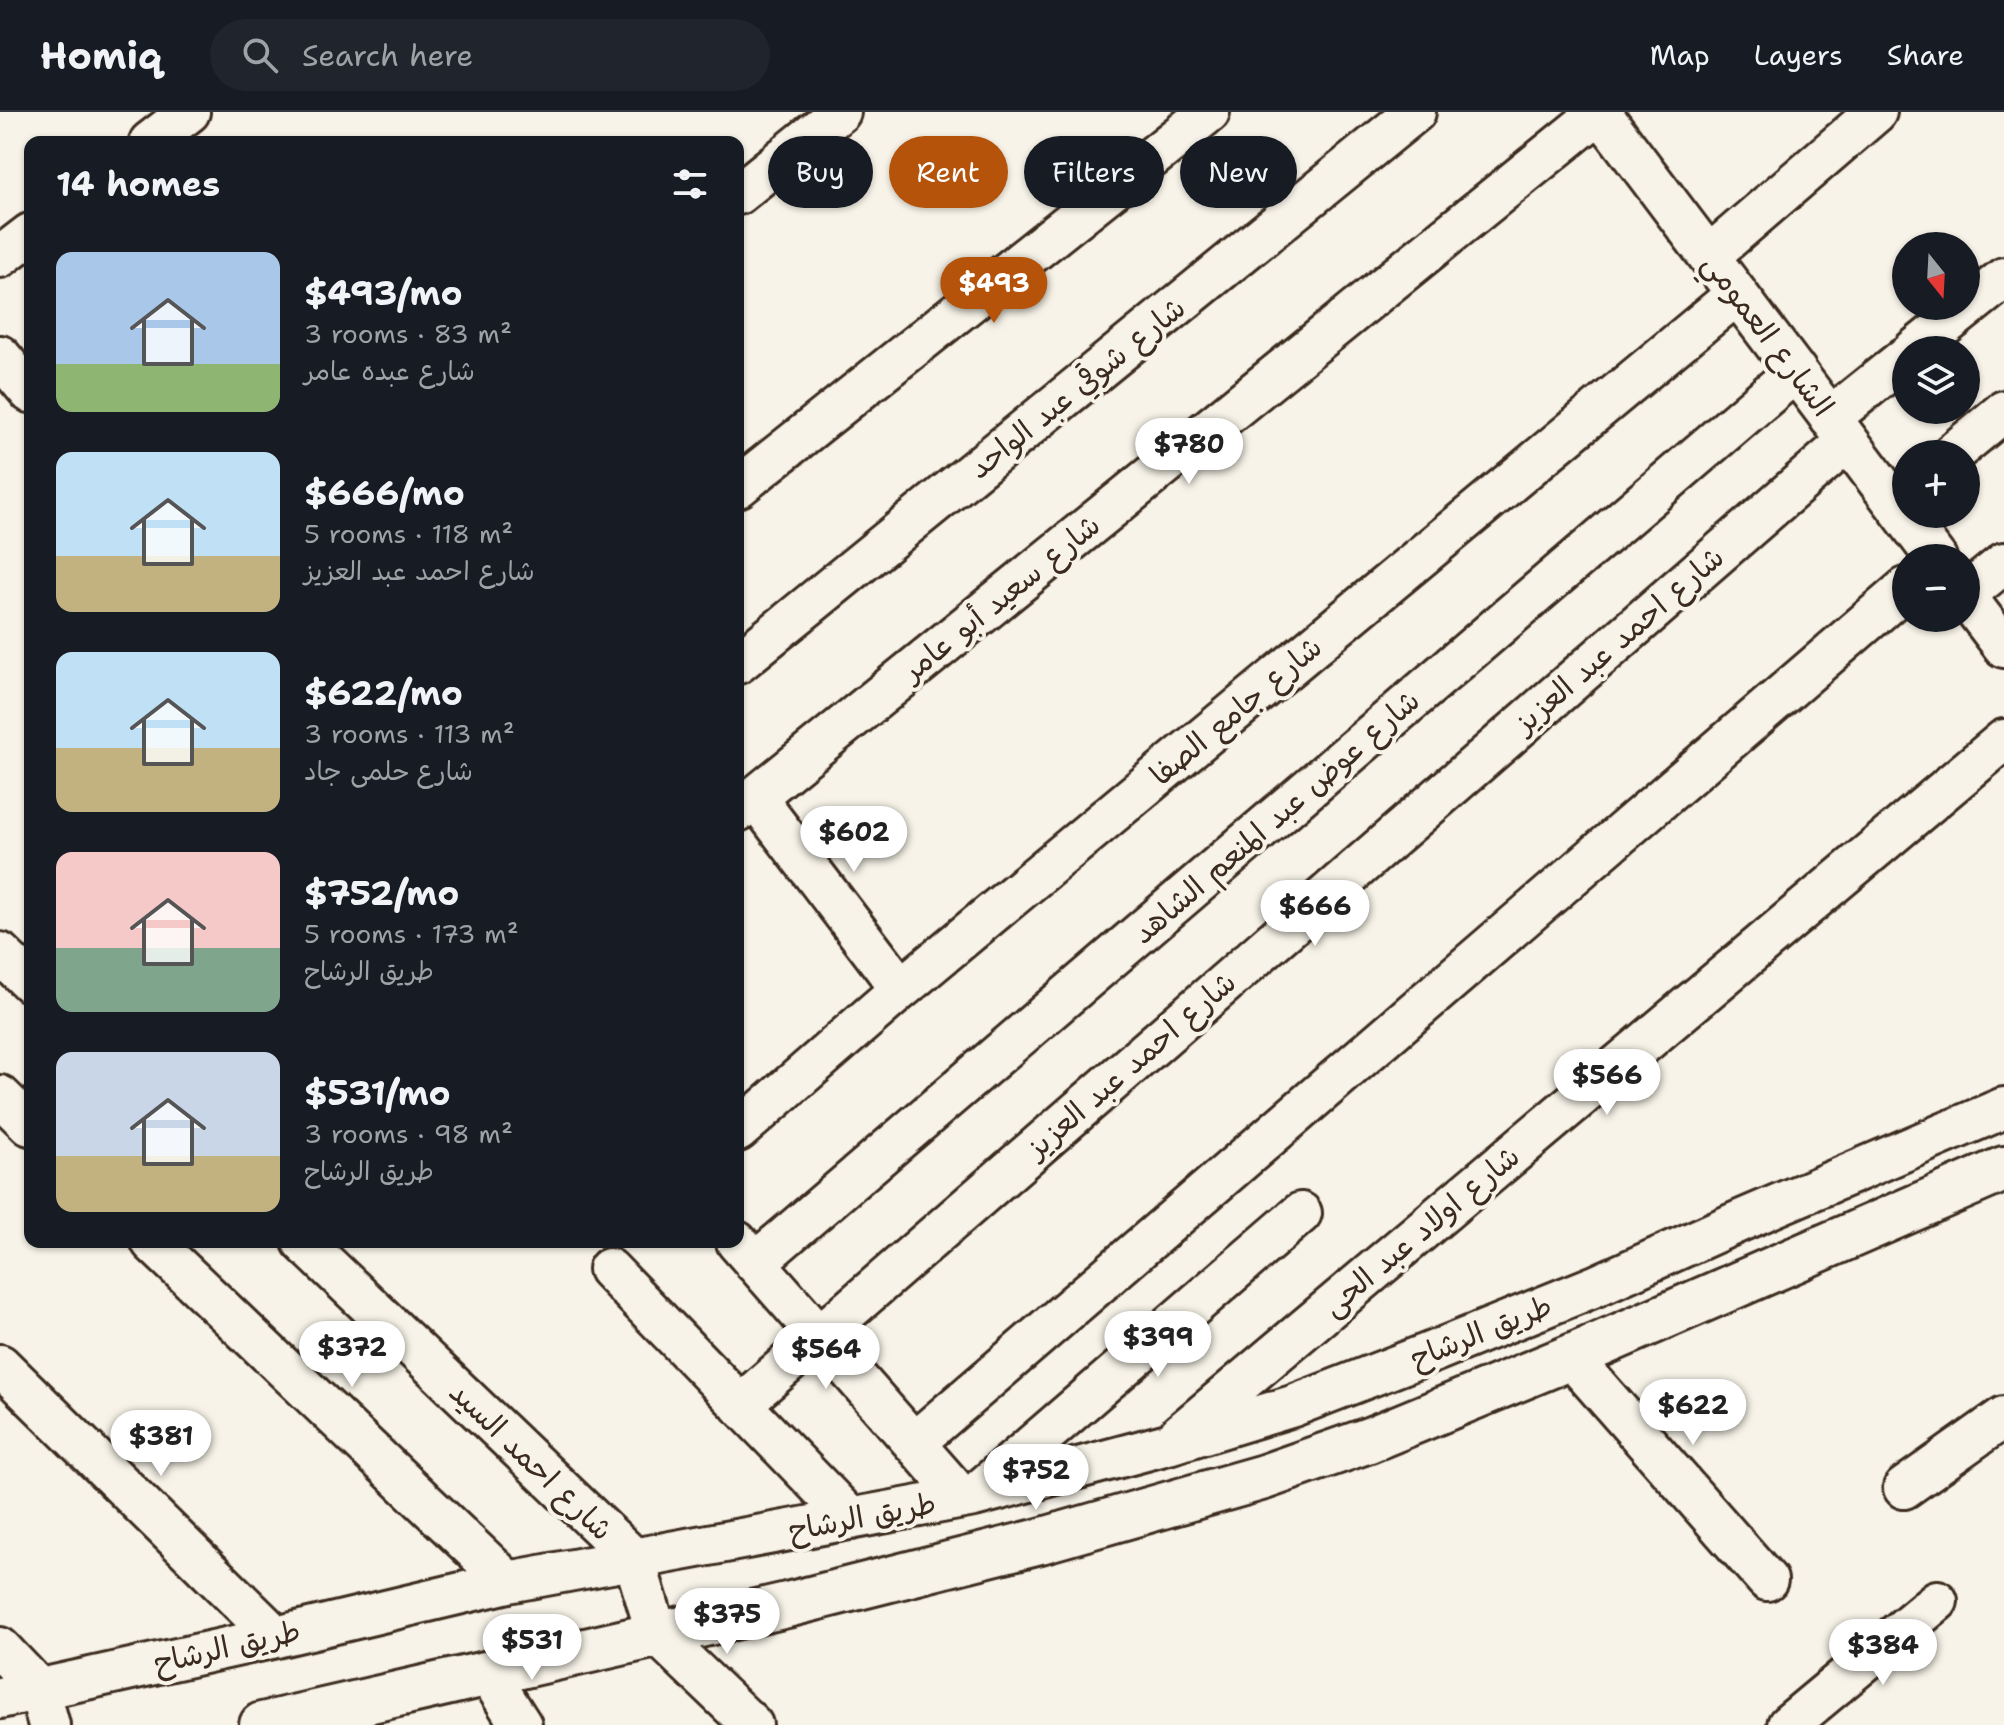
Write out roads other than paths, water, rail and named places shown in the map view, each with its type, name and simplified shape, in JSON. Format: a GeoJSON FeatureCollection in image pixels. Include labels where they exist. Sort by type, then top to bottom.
{"type":"FeatureCollection","features":[{"type":"Feature","properties":{"kind":"street"},"geometry":{"type":"LineString","coordinates":[[158,136],[189,112]]}},
{"type":"Feature","properties":{"kind":"street"},"geometry":{"type":"LineString","coordinates":[[744,189],[840,112]]}},
{"type":"Feature","properties":{"kind":"street"},"geometry":{"type":"LineString","coordinates":[[744,482],[1209,112]]}},
{"type":"Feature","properties":{"kind":"street","name":"شارع شوقي عبد الواحد"},"geometry":{"type":"LineString","coordinates":[[744,658],[1415,112]]}},
{"type":"Feature","properties":{"kind":"street","name":"الشارع العمومي"},"geometry":{"type":"LineString","coordinates":[[1600,112],[1839,430],[1892,487]]}},
{"type":"Feature","properties":{"kind":"street","name":"شارع سعيد أبو عامر"},"geometry":{"type":"LineString","coordinates":[[747,804],[1600,112]]}},
{"type":"Feature","properties":{"kind":"street"},"geometry":{"type":"LineString","coordinates":[[1709,256],[1876,112]]}},
{"type":"Feature","properties":{"kind":"street"},"geometry":{"type":"LineString","coordinates":[[0,257],[24,239]]}},
{"type":"Feature","properties":{"kind":"street"},"geometry":{"type":"LineString","coordinates":[[1932,336],[2004,278]]}},
{"type":"Feature","properties":{"kind":"street","name":"شارع جامع الصفا"},"geometry":{"type":"LineString","coordinates":[[744,1126],[901,989],[1737,294]]}},
{"type":"Feature","properties":{"kind":"street"},"geometry":{"type":"LineString","coordinates":[[0,356],[24,385]]}},
{"type":"Feature","properties":{"kind":"street","name":"شارع عوض عبد المنعم الشاهد"},"geometry":{"type":"LineString","coordinates":[[746,1252],[1796,371]]}},
{"type":"Feature","properties":{"kind":"street","name":"شارع احمد عبد العزيز"},"geometry":{"type":"LineString","coordinates":[[740,1405],[1839,430],[1892,372]]}},
{"type":"Feature","properties":{"kind":"street"},"geometry":{"type":"LineString","coordinates":[[1969,440],[2004,411]]}},
{"type":"Feature","properties":{"kind":"street"},"geometry":{"type":"LineString","coordinates":[[1980,584],[2004,563]]}},
{"type":"Feature","properties":{"kind":"street"},"geometry":{"type":"LineString","coordinates":[[914,1443],[1892,600]]}},
{"type":"Feature","properties":{"kind":"street"},"geometry":{"type":"LineString","coordinates":[[1980,615],[2004,647]]}},
{"type":"Feature","properties":{"kind":"street","name":"شارع اولاد عبد الحى"},"geometry":{"type":"LineString","coordinates":[[1168,1444],[2004,740]]}},
{"type":"Feature","properties":{"kind":"street"},"geometry":{"type":"LineString","coordinates":[[747,804],[901,989]]}},
{"type":"Feature","properties":{"kind":"street"},"geometry":{"type":"LineString","coordinates":[[0,953],[24,976]]}},
{"type":"Feature","properties":{"kind":"street"},"geometry":{"type":"LineString","coordinates":[[0,1096],[24,1119]]}},
{"type":"Feature","properties":{"kind":"street"},"geometry":{"type":"LineString","coordinates":[[1987,1115],[2004,1168]]}},
{"type":"Feature","properties":{"kind":"street","name":"طريق الرشاح"},"geometry":{"type":"LineString","coordinates":[[0,1698],[44,1707],[276,1637],[508,1582],[968,1497],[1168,1444],[1293,1406],[1430,1353],[1598,1285],[1987,1115]]}},
{"type":"Feature","properties":{"kind":"street","name":"طريق الرشاح"},"geometry":{"type":"LineString","coordinates":[[262,1725],[377,1713],[488,1673],[787,1605],[1040,1541],[1264,1477],[1369,1440],[1571,1357],[2004,1168]]}},
{"type":"Feature","properties":{"kind":"street"},"geometry":{"type":"LineString","coordinates":[[746,1252],[914,1443],[968,1497],[1301,1213]]}},
{"type":"Feature","properties":{"kind":"street"},"geometry":{"type":"LineString","coordinates":[[158,1248],[508,1582]]}},
{"type":"Feature","properties":{"kind":"street","name":"شارع احمد السيد"},"geometry":{"type":"LineString","coordinates":[[309,1248],[634,1559],[657,1634]]}},
{"type":"Feature","properties":{"kind":"street"},"geometry":{"type":"LineString","coordinates":[[609,1269],[851,1519]]}},
{"type":"Feature","properties":{"kind":"street"},"geometry":{"type":"LineString","coordinates":[[1571,1357],[1767,1580]]}},
{"type":"Feature","properties":{"kind":"street"},"geometry":{"type":"LineString","coordinates":[[0,1365],[276,1637]]}},
{"type":"Feature","properties":{"kind":"street"},"geometry":{"type":"LineString","coordinates":[[1904,1488],[2004,1417]]}},
{"type":"Feature","properties":{"kind":"street"},"geometry":{"type":"LineString","coordinates":[[1788,1725],[1937,1601]]}},
{"type":"Feature","properties":{"kind":"street"},"geometry":{"type":"LineString","coordinates":[[657,1634],[752,1725]]}},
{"type":"Feature","properties":{"kind":"street"},"geometry":{"type":"LineString","coordinates":[[0,1648],[44,1707]]}},
{"type":"Feature","properties":{"kind":"street"},"geometry":{"type":"LineString","coordinates":[[488,1673],[521,1725]]}}]}
